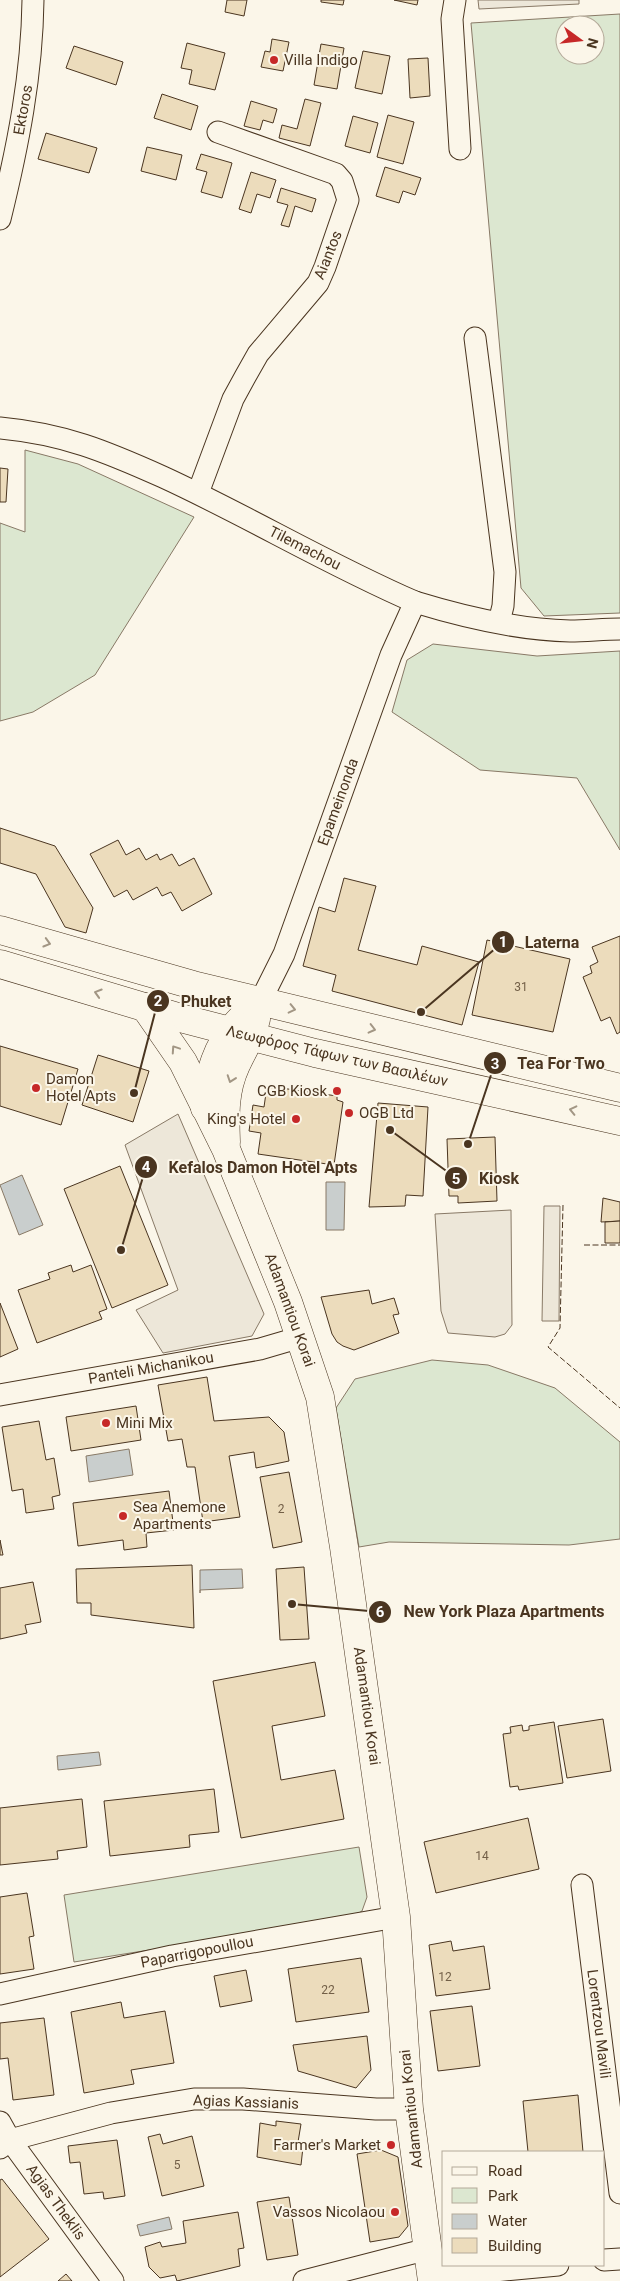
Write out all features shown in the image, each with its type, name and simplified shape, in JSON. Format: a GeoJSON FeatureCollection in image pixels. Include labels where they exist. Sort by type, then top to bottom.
{"type":"FeatureCollection","features":[{"type":"Feature","properties":{"kind":"main road"},"geometry":{"type":"LineString","coordinates":[[0,930],[193,985],[620,1088]]}},
{"type":"Feature","properties":{"kind":"main road","name":"Λεωφόρος Τάφων των Βασιλέων"},"geometry":{"type":"LineString","coordinates":[[0,964],[145,1007],[316,1053],[620,1121]]}},
{"type":"Feature","properties":{"kind":"main road","name":"Adamantiou Korai"},"geometry":{"type":"LineString","coordinates":[[260,1002],[241,1033],[214,1060],[206,1092],[205,1108],[226,1149],[301,1337],[320,1398],[328,1437],[396,1917],[409,2109],[432,2279]]}},
{"type":"Feature","properties":{"kind":"main road"},"geometry":{"type":"LineString","coordinates":[[145,1007],[180,1057],[205,1108]]}},
{"type":"Feature","properties":{"kind":"main road","name":"Adamantiou Korai"},"geometry":{"type":"LineString","coordinates":[[226,1149],[225,1097],[236,1065],[241,1033]]}},
{"type":"Feature","properties":{"kind":"street","name":"Ektoros"},"geometry":{"type":"LineString","coordinates":[[0,219],[24,115],[30,72],[33,0]]}},
{"type":"Feature","properties":{"kind":"street"},"geometry":{"type":"LineString","coordinates":[[455,0],[452,18],[460,149]]}},
{"type":"Feature","properties":{"kind":"street","name":"Aiantos"},"geometry":{"type":"LineString","coordinates":[[198,493],[233,399],[258,354],[318,283],[348,200],[342,181],[336,174],[218,132]]}},
{"type":"Feature","properties":{"kind":"street"},"geometry":{"type":"LineString","coordinates":[[475,338],[505,572],[503,606],[499,622]]}},
{"type":"Feature","properties":{"kind":"street","name":"Tilemachou"},"geometry":{"type":"LineString","coordinates":[[0,428],[36,431],[96,447],[198,493],[386,590],[415,602],[447,612],[499,622],[570,631],[620,629]]}},
{"type":"Feature","properties":{"kind":"street","name":"Epameinonda"},"geometry":{"type":"LineString","coordinates":[[260,1002],[284,954],[392,654],[415,602]]}},
{"type":"Feature","properties":{"kind":"street","name":"Panteli Michanikou"},"geometry":{"type":"LineString","coordinates":[[0,1395],[260,1349],[301,1337]]}},
{"type":"Feature","properties":{"kind":"street","name":"Lorentzou Mavili"},"geometry":{"type":"LineString","coordinates":[[582,1885],[620,2193]]}},
{"type":"Feature","properties":{"kind":"street","name":"Paparrigopoullou"},"geometry":{"type":"LineString","coordinates":[[0,1994],[172,1956],[396,1917]]}},
{"type":"Feature","properties":{"kind":"street","name":"Agias Kassianis"},"geometry":{"type":"LineString","coordinates":[[3,2137],[111,2113],[194,2099],[243,2099],[376,2109],[409,2109]]}},
{"type":"Feature","properties":{"kind":"street","name":"Agias Theklis"},"geometry":{"type":"LineString","coordinates":[[3,2137],[113,2281]]}},
{"type":"Feature","properties":{"kind":"street"},"geometry":{"type":"LineString","coordinates":[[304,2281],[428,2249]]}},
{"type":"Feature","properties":{"kind":"street"},"geometry":{"type":"LineString","coordinates":[[605,2260],[620,2259]]}},
{"type":"Feature","properties":{"kind":"street"},"geometry":{"type":"LineString","coordinates":[[432,2279],[549,2266]]}},
{"type":"Feature","properties":{"kind":"green space"},"geometry":{"type":"Polygon","coordinates":[[[620,14],[620,613],[544,616],[521,588],[471,23],[555,18],[555,65],[605,65],[605,15],[603,15],[620,14]]]}},
{"type":"Feature","properties":{"kind":"green space"},"geometry":{"type":"Polygon","coordinates":[[[25,450],[78,464],[194,517],[95,675],[33,712],[0,721],[0,523],[25,532],[25,450]]]}},
{"type":"Feature","properties":{"kind":"green space"},"geometry":{"type":"Polygon","coordinates":[[[433,644],[537,656],[620,651],[620,850],[577,778],[480,770],[392,712],[407,660],[433,644]]]}},
{"type":"Feature","properties":{"kind":"green space"},"geometry":{"type":"Polygon","coordinates":[[[432,1360],[488,1365],[555,1388],[620,1442],[620,1539],[569,1545],[389,1542],[359,1547],[336,1408],[355,1379],[432,1360]]]}},
{"type":"Feature","properties":{"kind":"green space"},"geometry":{"type":"Polygon","coordinates":[[[359,1847],[367,1897],[362,1911],[350,1918],[74,1962],[64,1895],[359,1847]]]}},
{"type":"Feature","properties":{"kind":"shaded area"},"geometry":{"type":"Polygon","coordinates":[[[478,0],[579,0],[579,4],[479,9],[478,0]]]}},
{"type":"Feature","properties":{"kind":"shaded area"},"geometry":{"type":"Polygon","coordinates":[[[178,1114],[264,1314],[252,1336],[163,1353],[136,1310],[178,1290],[125,1145],[178,1114]]]}},
{"type":"Feature","properties":{"kind":"shaded area"},"geometry":{"type":"Polygon","coordinates":[[[544,1206],[560,1206],[559,1321],[542,1321],[544,1206]]]}},
{"type":"Feature","properties":{"kind":"shaded area"},"geometry":{"type":"Polygon","coordinates":[[[511,1210],[512,1325],[505,1334],[495,1337],[448,1333],[441,1311],[435,1214],[511,1210]]]}},
{"type":"Feature","properties":{"kind":"water"},"geometry":{"type":"Polygon","coordinates":[[[22,1175],[43,1225],[19,1235],[0,1185],[22,1175]]]}},
{"type":"Feature","properties":{"kind":"water"},"geometry":{"type":"Polygon","coordinates":[[[326,1182],[345,1182],[344,1230],[326,1230],[326,1182]]]}},
{"type":"Feature","properties":{"kind":"water"},"geometry":{"type":"Polygon","coordinates":[[[129,1449],[133,1475],[89,1482],[86,1456],[129,1449]]]}},
{"type":"Feature","properties":{"kind":"water"},"geometry":{"type":"Polygon","coordinates":[[[242,1569],[243,1588],[200,1590],[200,1570],[242,1569]]]}},
{"type":"Feature","properties":{"kind":"water"},"geometry":{"type":"Polygon","coordinates":[[[99,1752],[101,1765],[58,1770],[57,1756],[99,1752]]]}},
{"type":"Feature","properties":{"kind":"water"},"geometry":{"type":"Polygon","coordinates":[[[169,2217],[172,2229],[140,2236],[137,2225],[169,2217]]]}},
{"type":"Feature","properties":{"kind":"building"},"geometry":{"type":"Polygon","coordinates":[[[227,0],[247,0],[244,16],[225,12],[227,0]]]}},
{"type":"Feature","properties":{"kind":"building"},"geometry":{"type":"Polygon","coordinates":[[[321,0],[344,0],[343,5],[321,2],[321,0]]]}},
{"type":"Feature","properties":{"kind":"building"},"geometry":{"type":"Polygon","coordinates":[[[394,0],[418,0],[417,5],[394,0]]]}},
{"type":"Feature","properties":{"kind":"building","name":"Villa Indigo"},"geometry":{"type":"Polygon","coordinates":[[[272,39],[289,42],[283,71],[261,67],[265,51],[270,52],[272,39]]]}},
{"type":"Feature","properties":{"kind":"building"},"geometry":{"type":"Polygon","coordinates":[[[187,43],[225,53],[215,90],[189,84],[192,70],[181,68],[187,43]]]}},
{"type":"Feature","properties":{"kind":"building"},"geometry":{"type":"Polygon","coordinates":[[[321,44],[344,48],[337,89],[314,85],[321,44]]]}},
{"type":"Feature","properties":{"kind":"building"},"geometry":{"type":"Polygon","coordinates":[[[74,46],[123,62],[116,85],[66,68],[74,46]]]}},
{"type":"Feature","properties":{"kind":"building"},"geometry":{"type":"Polygon","coordinates":[[[363,51],[390,56],[382,94],[355,88],[363,51]]]}},
{"type":"Feature","properties":{"kind":"building"},"geometry":{"type":"Polygon","coordinates":[[[428,58],[430,96],[410,98],[408,59],[428,58]]]}},
{"type":"Feature","properties":{"kind":"building"},"geometry":{"type":"Polygon","coordinates":[[[162,94],[198,106],[191,130],[154,118],[162,94]]]}},
{"type":"Feature","properties":{"kind":"building"},"geometry":{"type":"Polygon","coordinates":[[[305,99],[321,103],[310,146],[279,138],[282,125],[297,129],[305,99]]]}},
{"type":"Feature","properties":{"kind":"building"},"geometry":{"type":"Polygon","coordinates":[[[251,101],[277,109],[273,123],[263,120],[260,130],[244,126],[251,101]]]}},
{"type":"Feature","properties":{"kind":"building"},"geometry":{"type":"Polygon","coordinates":[[[388,115],[414,122],[403,164],[377,157],[388,115]]]}},
{"type":"Feature","properties":{"kind":"building"},"geometry":{"type":"Polygon","coordinates":[[[353,116],[378,123],[370,153],[345,146],[353,116]]]}},
{"type":"Feature","properties":{"kind":"building"},"geometry":{"type":"Polygon","coordinates":[[[46,133],[97,148],[89,173],[38,159],[46,133]]]}},
{"type":"Feature","properties":{"kind":"building"},"geometry":{"type":"Polygon","coordinates":[[[147,147],[182,155],[176,180],[141,171],[147,147]]]}},
{"type":"Feature","properties":{"kind":"building"},"geometry":{"type":"Polygon","coordinates":[[[201,154],[232,163],[222,198],[201,192],[207,172],[196,169],[201,154]]]}},
{"type":"Feature","properties":{"kind":"building"},"geometry":{"type":"Polygon","coordinates":[[[385,167],[421,178],[415,195],[403,191],[399,203],[376,196],[385,167]]]}},
{"type":"Feature","properties":{"kind":"building"},"geometry":{"type":"Polygon","coordinates":[[[251,172],[276,180],[270,198],[257,194],[251,213],[239,209],[251,172]]]}},
{"type":"Feature","properties":{"kind":"building"},"geometry":{"type":"Polygon","coordinates":[[[281,188],[316,199],[312,212],[295,206],[289,227],[281,225],[288,205],[277,202],[281,188]]]}},
{"type":"Feature","properties":{"kind":"building"},"geometry":{"type":"Polygon","coordinates":[[[0,468],[8,469],[6,502],[0,502],[0,468]]]}},
{"type":"Feature","properties":{"kind":"building"},"geometry":{"type":"Polygon","coordinates":[[[0,828],[55,846],[93,908],[86,933],[65,927],[36,874],[0,863],[0,828]]]}},
{"type":"Feature","properties":{"kind":"building"},"geometry":{"type":"Polygon","coordinates":[[[118,840],[126,855],[139,848],[146,860],[157,854],[160,860],[172,854],[179,866],[194,858],[212,894],[182,911],[171,892],[162,896],[157,887],[133,900],[127,890],[114,897],[90,854],[118,840]]]}},
{"type":"Feature","properties":{"kind":"building"},"geometry":{"type":"Polygon","coordinates":[[[344,878],[376,886],[358,950],[417,965],[422,946],[479,962],[462,1025],[332,991],[336,975],[303,966],[319,907],[335,912],[344,878]]]}},
{"type":"Feature","properties":{"kind":"building"},"geometry":{"type":"Polygon","coordinates":[[[620,936],[620,1032],[617,1034],[610,1017],[601,1021],[583,977],[592,973],[590,966],[598,962],[592,947],[620,936]]]}},
{"type":"Feature","properties":{"kind":"building"},"geometry":{"type":"Polygon","coordinates":[[[487,940],[570,959],[553,1032],[472,1015],[487,940]]]}},
{"type":"Feature","properties":{"kind":"building","name":"Damon Hotel Apts"},"geometry":{"type":"Polygon","coordinates":[[[0,1046],[78,1069],[61,1125],[0,1106],[0,1046]]]}},
{"type":"Feature","properties":{"kind":"building"},"geometry":{"type":"Polygon","coordinates":[[[98,1055],[149,1071],[133,1122],[82,1105],[98,1055]]]}},
{"type":"Feature","properties":{"kind":"building","name":"King's Hotel"},"geometry":{"type":"Polygon","coordinates":[[[267,1086],[337,1096],[337,1100],[343,1102],[334,1165],[258,1154],[261,1133],[249,1131],[253,1105],[264,1107],[267,1086]]]}},
{"type":"Feature","properties":{"kind":"building"},"geometry":{"type":"Polygon","coordinates":[[[378,1103],[428,1107],[423,1196],[406,1195],[405,1206],[369,1207],[378,1103]]]}},
{"type":"Feature","properties":{"kind":"building"},"geometry":{"type":"Polygon","coordinates":[[[495,1137],[497,1201],[458,1203],[458,1196],[449,1196],[447,1139],[495,1137]]]}},
{"type":"Feature","properties":{"kind":"building"},"geometry":{"type":"Polygon","coordinates":[[[120,1166],[168,1285],[112,1308],[64,1189],[120,1166]]]}},
{"type":"Feature","properties":{"kind":"building"},"geometry":{"type":"Polygon","coordinates":[[[603,1198],[620,1202],[620,1221],[601,1222],[603,1198]]]}},
{"type":"Feature","properties":{"kind":"building"},"geometry":{"type":"Polygon","coordinates":[[[620,1221],[620,1243],[605,1243],[605,1222],[620,1221]]]}},
{"type":"Feature","properties":{"kind":"building"},"geometry":{"type":"Polygon","coordinates":[[[71,1265],[73,1272],[91,1265],[107,1309],[99,1312],[102,1319],[37,1343],[18,1290],[50,1279],[48,1273],[71,1265]]]}},
{"type":"Feature","properties":{"kind":"building"},"geometry":{"type":"Polygon","coordinates":[[[369,1290],[372,1304],[394,1298],[399,1314],[393,1315],[399,1333],[354,1350],[337,1342],[332,1334],[321,1297],[369,1290]]]}},
{"type":"Feature","properties":{"kind":"building"},"geometry":{"type":"Polygon","coordinates":[[[0,1303],[18,1349],[0,1357],[0,1303]]]}},
{"type":"Feature","properties":{"kind":"building"},"geometry":{"type":"Polygon","coordinates":[[[207,1377],[214,1421],[269,1417],[284,1432],[289,1461],[256,1468],[254,1452],[229,1456],[240,1517],[203,1522],[195,1467],[187,1467],[182,1439],[168,1441],[158,1385],[207,1377]]]}},
{"type":"Feature","properties":{"kind":"building"},"geometry":{"type":"Polygon","coordinates":[[[136,1406],[141,1440],[71,1451],[66,1417],[136,1406]]]}},
{"type":"Feature","properties":{"kind":"building"},"geometry":{"type":"Polygon","coordinates":[[[39,1421],[46,1460],[54,1458],[60,1495],[52,1497],[54,1509],[26,1513],[23,1489],[12,1491],[2,1427],[39,1421]]]}},
{"type":"Feature","properties":{"kind":"building"},"geometry":{"type":"Polygon","coordinates":[[[289,1472],[302,1542],[273,1548],[260,1477],[289,1472]]]}},
{"type":"Feature","properties":{"kind":"building","name":"Sea Anemone Apartments"},"geometry":{"type":"Polygon","coordinates":[[[169,1491],[174,1530],[146,1533],[147,1547],[124,1550],[123,1540],[78,1546],[73,1503],[169,1491]]]}},
{"type":"Feature","properties":{"kind":"building"},"geometry":{"type":"Polygon","coordinates":[[[0,1540],[3,1555],[0,1555],[0,1540]]]}},
{"type":"Feature","properties":{"kind":"building"},"geometry":{"type":"Polygon","coordinates":[[[192,1565],[194,1628],[91,1615],[91,1603],[77,1603],[76,1569],[192,1565]]]}},
{"type":"Feature","properties":{"kind":"building"},"geometry":{"type":"Polygon","coordinates":[[[304,1567],[309,1639],[280,1640],[276,1569],[304,1567]]]}},
{"type":"Feature","properties":{"kind":"building"},"geometry":{"type":"Polygon","coordinates":[[[33,1582],[41,1622],[25,1625],[27,1633],[0,1639],[0,1588],[33,1582]]]}},
{"type":"Feature","properties":{"kind":"building"},"geometry":{"type":"Polygon","coordinates":[[[315,1662],[325,1716],[272,1726],[281,1780],[335,1770],[344,1819],[241,1838],[213,1681],[315,1662]]]}},
{"type":"Feature","properties":{"kind":"building"},"geometry":{"type":"Polygon","coordinates":[[[603,1719],[611,1771],[567,1778],[558,1726],[603,1719]]]}},
{"type":"Feature","properties":{"kind":"building"},"geometry":{"type":"Polygon","coordinates":[[[554,1722],[563,1783],[519,1790],[518,1786],[510,1787],[503,1734],[511,1733],[510,1727],[522,1725],[523,1731],[529,1730],[529,1726],[554,1722]]]}},
{"type":"Feature","properties":{"kind":"building"},"geometry":{"type":"Polygon","coordinates":[[[214,1789],[219,1832],[189,1835],[190,1847],[110,1856],[104,1801],[214,1789]]]}},
{"type":"Feature","properties":{"kind":"building"},"geometry":{"type":"Polygon","coordinates":[[[82,1799],[87,1847],[57,1851],[58,1859],[0,1865],[0,1808],[82,1799]]]}},
{"type":"Feature","properties":{"kind":"building"},"geometry":{"type":"Polygon","coordinates":[[[528,1818],[539,1869],[436,1893],[424,1842],[528,1818]]]}},
{"type":"Feature","properties":{"kind":"building"},"geometry":{"type":"Polygon","coordinates":[[[27,1893],[34,1936],[29,1937],[34,1969],[0,1974],[0,1897],[27,1893]]]}},
{"type":"Feature","properties":{"kind":"building"},"geometry":{"type":"Polygon","coordinates":[[[451,1941],[453,1951],[484,1946],[490,1989],[436,1996],[429,1945],[451,1941]]]}},
{"type":"Feature","properties":{"kind":"building"},"geometry":{"type":"Polygon","coordinates":[[[361,1958],[369,2012],[296,2022],[288,1969],[361,1958]]]}},
{"type":"Feature","properties":{"kind":"building"},"geometry":{"type":"Polygon","coordinates":[[[246,1970],[252,2001],[220,2007],[214,1976],[246,1970]]]}},
{"type":"Feature","properties":{"kind":"building"},"geometry":{"type":"Polygon","coordinates":[[[121,2002],[124,2018],[165,2011],[174,2063],[131,2070],[134,2084],[84,2093],[71,2012],[121,2002]]]}},
{"type":"Feature","properties":{"kind":"building"},"geometry":{"type":"Polygon","coordinates":[[[472,2006],[480,2066],[438,2071],[430,2011],[472,2006]]]}},
{"type":"Feature","properties":{"kind":"building"},"geometry":{"type":"Polygon","coordinates":[[[44,2018],[54,2095],[13,2100],[8,2058],[0,2059],[0,2023],[44,2018]]]}},
{"type":"Feature","properties":{"kind":"building"},"geometry":{"type":"Polygon","coordinates":[[[367,2036],[371,2070],[356,2088],[298,2071],[293,2045],[367,2036]]]}},
{"type":"Feature","properties":{"kind":"building"},"geometry":{"type":"Polygon","coordinates":[[[578,2095],[583,2151],[528,2151],[523,2101],[578,2095]]]}},
{"type":"Feature","properties":{"kind":"building"},"geometry":{"type":"Polygon","coordinates":[[[276,2121],[301,2124],[298,2142],[303,2147],[301,2165],[257,2157],[260,2123],[276,2126],[276,2121]]]}},
{"type":"Feature","properties":{"kind":"building"},"geometry":{"type":"Polygon","coordinates":[[[160,2134],[163,2144],[192,2136],[204,2186],[162,2196],[148,2137],[160,2134]]]}},
{"type":"Feature","properties":{"kind":"building"},"geometry":{"type":"Polygon","coordinates":[[[117,2140],[125,2196],[104,2199],[103,2192],[84,2194],[80,2162],[70,2163],[68,2146],[117,2140]]]}},
{"type":"Feature","properties":{"kind":"building"},"geometry":{"type":"Polygon","coordinates":[[[381,2150],[398,2157],[408,2226],[399,2237],[370,2242],[357,2154],[381,2150]]]}},
{"type":"Feature","properties":{"kind":"building"},"geometry":{"type":"Polygon","coordinates":[[[2,2179],[49,2239],[0,2277],[0,2180],[2,2179]]]}},
{"type":"Feature","properties":{"kind":"building"},"geometry":{"type":"Polygon","coordinates":[[[289,2197],[298,2255],[267,2260],[257,2202],[289,2197]]]}},
{"type":"Feature","properties":{"kind":"building"},"geometry":{"type":"Polygon","coordinates":[[[238,2212],[244,2248],[238,2249],[240,2266],[177,2281],[175,2275],[160,2278],[149,2267],[145,2247],[160,2242],[162,2247],[186,2243],[183,2221],[238,2212]]]}},
{"type":"Feature","properties":{"kind":"building"},"geometry":{"type":"Polygon","coordinates":[[[66,2274],[72,2281],[58,2281],[66,2274]]]}},
{"type":"Feature","properties":{"kind":"fence"},"geometry":{"type":"LineString","coordinates":[[563,1205],[560,1328],[548,1347],[620,1408]]}},
{"type":"Feature","properties":{"kind":"fence"},"geometry":{"type":"LineString","coordinates":[[584,1245],[620,1245]]}},
{"type":"Feature","properties":{"kind":"place","name":"Villa Indigo"},"geometry":{"type":"Point","coordinates":[274,60]}},
{"type":"Feature","properties":{"kind":"place","name":"Laterna"},"geometry":{"type":"Point","coordinates":[421,1012]}},
{"type":"Feature","properties":{"kind":"place","name":"Damon Hotel Apts"},"geometry":{"type":"Point","coordinates":[36,1088]}},
{"type":"Feature","properties":{"kind":"place","name":"CGB Kiosk"},"geometry":{"type":"Point","coordinates":[337,1091]}},
{"type":"Feature","properties":{"kind":"place","name":"Phuket"},"geometry":{"type":"Point","coordinates":[134,1093]}},
{"type":"Feature","properties":{"kind":"place","name":"OGB Ltd"},"geometry":{"type":"Point","coordinates":[349,1113]}},
{"type":"Feature","properties":{"kind":"place","name":"King's Hotel"},"geometry":{"type":"Point","coordinates":[296,1119]}},
{"type":"Feature","properties":{"kind":"place","name":"Kiosk"},"geometry":{"type":"Point","coordinates":[390,1130]}},
{"type":"Feature","properties":{"kind":"place","name":"Tea For Two"},"geometry":{"type":"Point","coordinates":[468,1144]}},
{"type":"Feature","properties":{"kind":"place","name":"Kefalos Damon Hotel Apts"},"geometry":{"type":"Point","coordinates":[121,1250]}},
{"type":"Feature","properties":{"kind":"place","name":"Mini Mix"},"geometry":{"type":"Point","coordinates":[106,1423]}},
{"type":"Feature","properties":{"kind":"place","name":"Sea Anemone Apartments"},"geometry":{"type":"Point","coordinates":[123,1516]}},
{"type":"Feature","properties":{"kind":"place","name":"New York Plaza Apartments"},"geometry":{"type":"Point","coordinates":[292,1604]}},
{"type":"Feature","properties":{"kind":"place","name":"Farmer's Market"},"geometry":{"type":"Point","coordinates":[391,2145]}},
{"type":"Feature","properties":{"kind":"place","name":"Vassos Nicolaou"},"geometry":{"type":"Point","coordinates":[395,2212]}}]}
